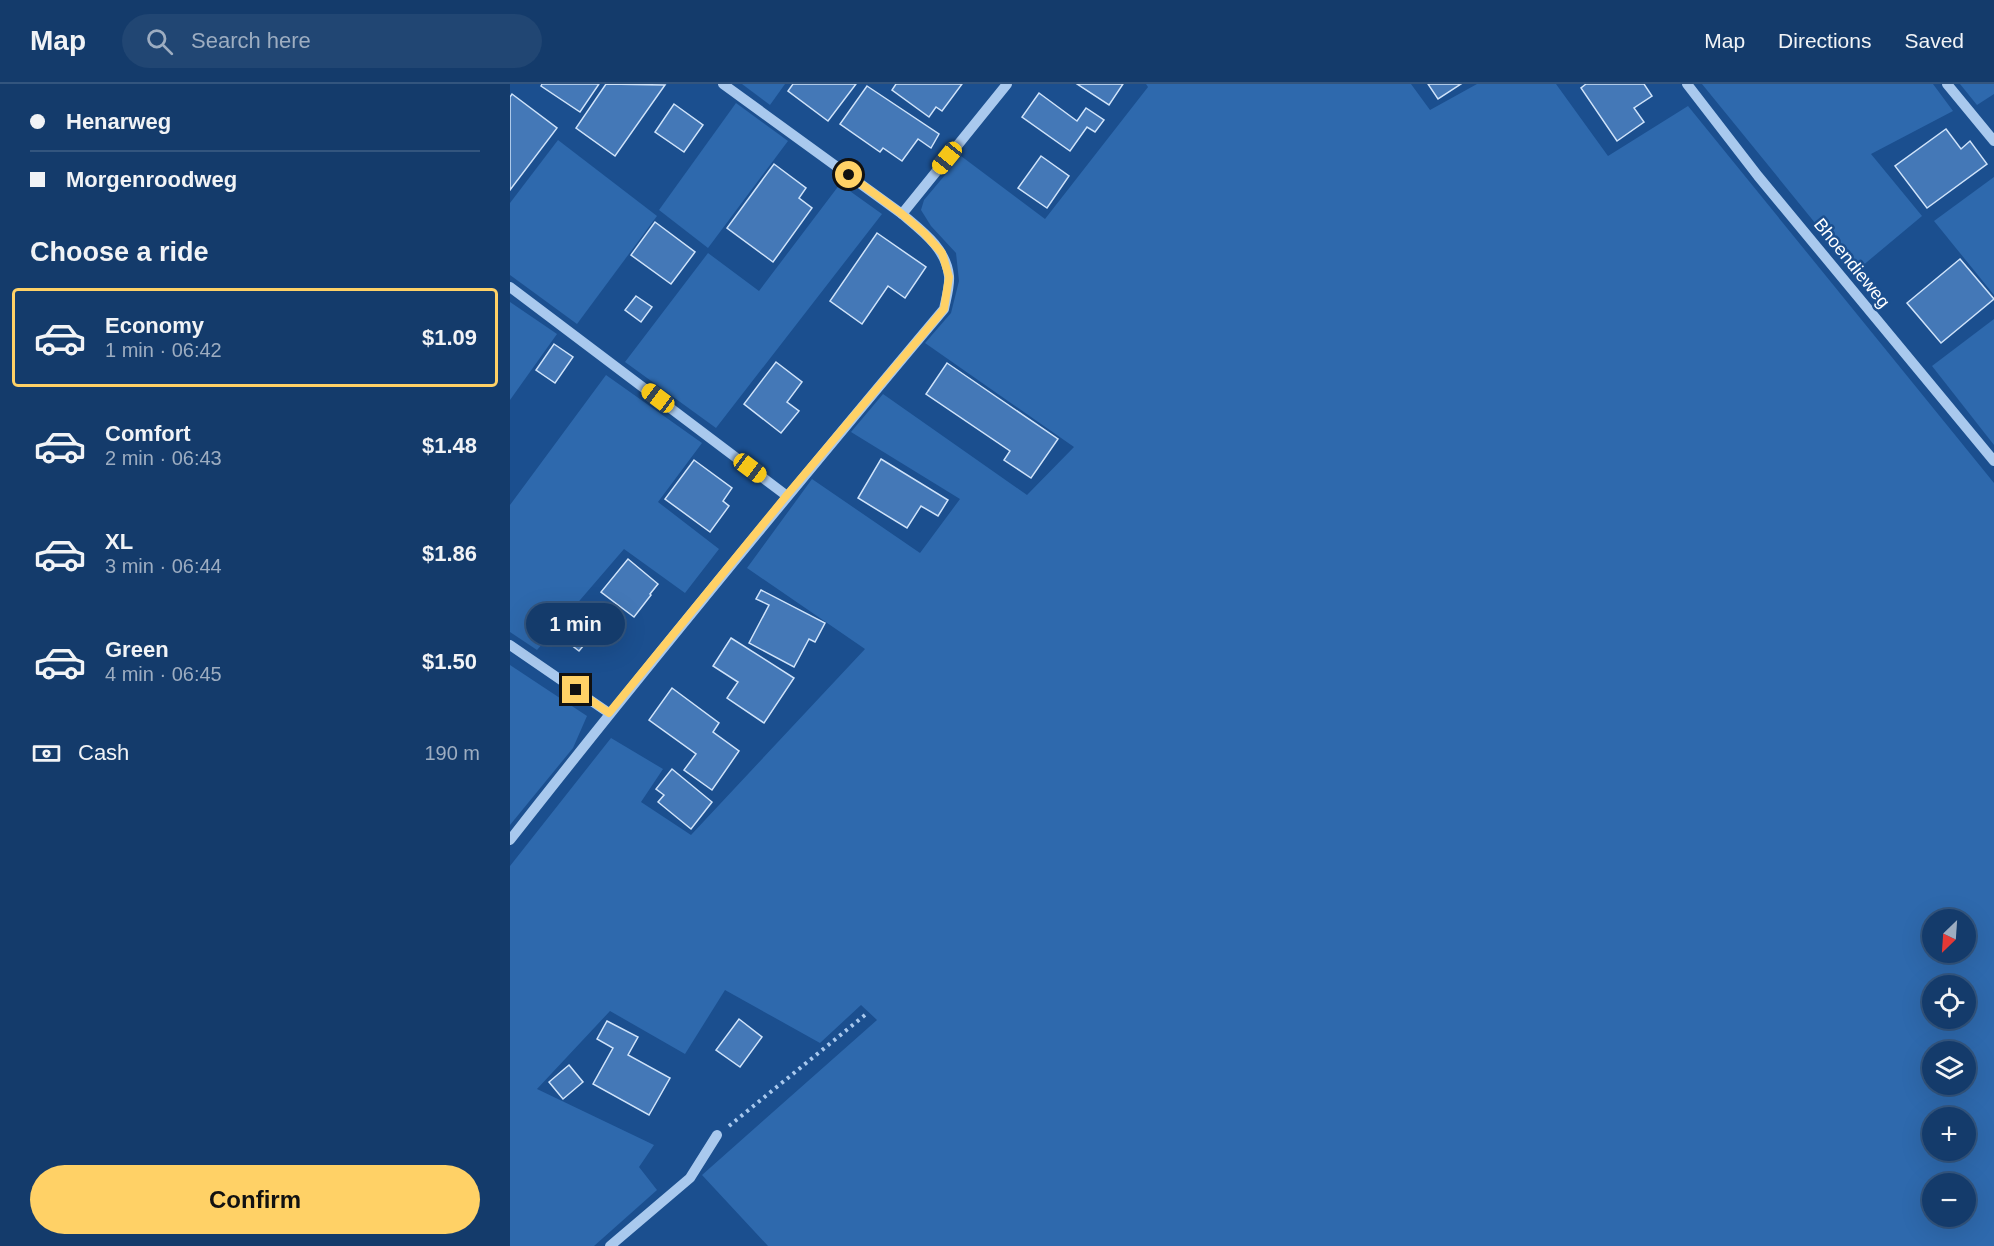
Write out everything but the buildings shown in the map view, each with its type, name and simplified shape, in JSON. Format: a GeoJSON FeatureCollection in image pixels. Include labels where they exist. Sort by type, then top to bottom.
{"type":"FeatureCollection","features":[{"type":"Feature","properties":{"kind":"street"},"geometry":{"type":"LineString","coordinates":[[510,840],[609,713],[787,495],[944,309],[949,277],[942,253],[924,233],[902,214],[723,84]]}},
{"type":"Feature","properties":{"kind":"street"},"geometry":{"type":"LineString","coordinates":[[902,214],[1007,84]]}},
{"type":"Feature","properties":{"kind":"street","name":"Bhoendieweg"},"geometry":{"type":"LineString","coordinates":[[1687,84],[1758,176],[1994,461]]}},
{"type":"Feature","properties":{"kind":"street"},"geometry":{"type":"LineString","coordinates":[[1947,84],[1994,141]]}},
{"type":"Feature","properties":{"kind":"street"},"geometry":{"type":"LineString","coordinates":[[510,287],[787,495]]}},
{"type":"Feature","properties":{"kind":"street"},"geometry":{"type":"LineString","coordinates":[[510,645],[609,713]]}},
{"type":"Feature","properties":{"kind":"street"},"geometry":{"type":"LineString","coordinates":[[610,1246],[690,1178],[717,1136]]}},
{"type":"Feature","properties":{"kind":"path"},"geometry":{"type":"LineString","coordinates":[[717,1136],[865,1015]]}},
{"type":"Feature","properties":{"kind":"shaded area"},"geometry":{"type":"Polygon","coordinates":[[[742,84],[785,84],[770,105],[742,84]]]}},
{"type":"Feature","properties":{"kind":"shaded area"},"geometry":{"type":"Polygon","coordinates":[[[1146,84],[1411,84],[1430,110],[1477,84],[1556,84],[1608,156],[1688,106],[1994,483],[1994,1246],[768,1246],[702,1175],[877,1020],[861,1005],[820,1043],[725,990],[685,1054],[610,1011],[537,1089],[654,1145],[639,1167],[657,1190],[594,1246],[510,1246],[510,866],[611,738],[663,769],[641,802],[691,835],[865,649],[747,568],[812,479],[920,553],[960,499],[851,432],[883,394],[1027,495],[1074,447],[925,343],[951,313],[959,281],[956,253],[931,226],[921,210],[924,200],[961,156],[1045,219],[1148,87],[1146,84]]]}},
{"type":"Feature","properties":{"kind":"shaded area"},"geometry":{"type":"Polygon","coordinates":[[[1702,84],[1933,84],[1953,111],[1871,154],[1922,216],[1855,272],[1702,84]]]}},
{"type":"Feature","properties":{"kind":"shaded area"},"geometry":{"type":"Polygon","coordinates":[[[1960,84],[1994,84],[1994,94],[1977,105],[1960,84]]]}},
{"type":"Feature","properties":{"kind":"shaded area"},"geometry":{"type":"Polygon","coordinates":[[[736,103],[788,141],[708,248],[659,210],[736,103]]]}},
{"type":"Feature","properties":{"kind":"shaded area"},"geometry":{"type":"Polygon","coordinates":[[[558,140],[657,216],[577,324],[510,275],[510,203],[558,140]]]}},
{"type":"Feature","properties":{"kind":"shaded area"},"geometry":{"type":"Polygon","coordinates":[[[1994,177],[1994,295],[1934,221],[1994,177]]]}},
{"type":"Feature","properties":{"kind":"shaded area"},"geometry":{"type":"Polygon","coordinates":[[[840,184],[882,214],[716,428],[625,362],[708,253],[759,291],[840,184]]]}},
{"type":"Feature","properties":{"kind":"shaded area"},"geometry":{"type":"Polygon","coordinates":[[[510,302],[557,334],[510,400],[510,302]]]}},
{"type":"Feature","properties":{"kind":"shaded area"},"geometry":{"type":"Polygon","coordinates":[[[1994,319],[1994,445],[1932,366],[1994,319]]]}},
{"type":"Feature","properties":{"kind":"shaded area"},"geometry":{"type":"Polygon","coordinates":[[[606,375],[702,443],[658,502],[719,549],[685,593],[624,549],[537,650],[510,632],[510,505],[606,375]]]}},
{"type":"Feature","properties":{"kind":"shaded area"},"geometry":{"type":"Polygon","coordinates":[[[510,665],[587,716],[573,748],[510,825],[510,665]]]}},
{"type":"Feature","properties":{"kind":"route"},"geometry":{"type":"LineString","coordinates":[[576,690],[609,713],[787,495],[944,309],[949,277],[942,253],[902,214],[849,175]]}}]}
